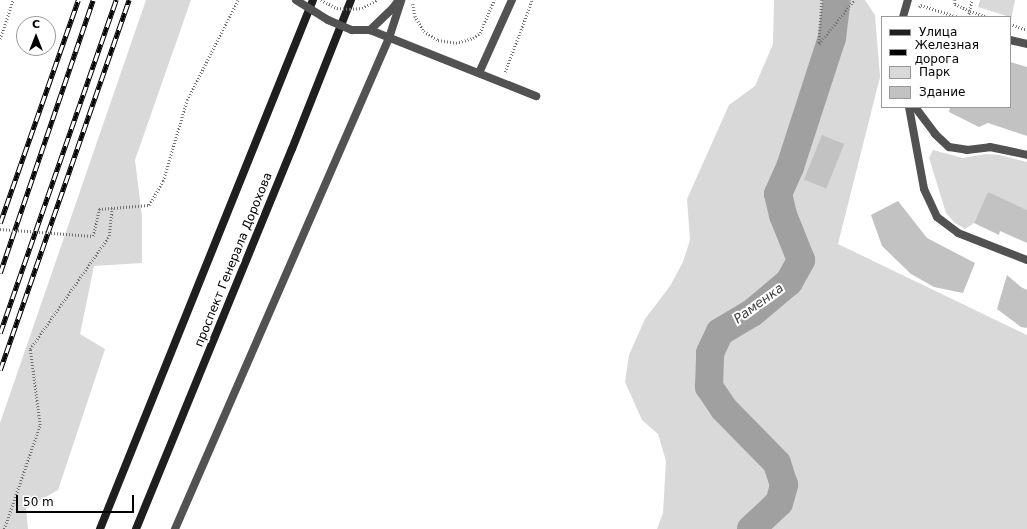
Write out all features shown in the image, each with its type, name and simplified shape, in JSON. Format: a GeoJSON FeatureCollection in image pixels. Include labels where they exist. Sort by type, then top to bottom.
{"type":"FeatureCollection","features":[{"type":"Feature","properties":{"kind":"main road","name":"проспект Генерала Дорохова"},"geometry":{"type":"LineString","coordinates":[[100,529],[313,0]]}},
{"type":"Feature","properties":{"kind":"main road","name":"проспект Генерала Дорохова"},"geometry":{"type":"LineString","coordinates":[[136,529],[292,149],[351,0]]}},
{"type":"Feature","properties":{"kind":"street"},"geometry":{"type":"LineString","coordinates":[[296,0],[328,20],[352,30],[370,30],[536,96]]}},
{"type":"Feature","properties":{"kind":"street"},"geometry":{"type":"LineString","coordinates":[[370,30],[400,0]]}},
{"type":"Feature","properties":{"kind":"street"},"geometry":{"type":"LineString","coordinates":[[175,529],[389,38],[400,0]]}},
{"type":"Feature","properties":{"kind":"street"},"geometry":{"type":"LineString","coordinates":[[479,74],[512,0]]}},
{"type":"Feature","properties":{"kind":"street"},"geometry":{"type":"LineString","coordinates":[[903,16],[908,0]]}},
{"type":"Feature","properties":{"kind":"street"},"geometry":{"type":"LineString","coordinates":[[1011,40],[1027,44]]}},
{"type":"Feature","properties":{"kind":"street"},"geometry":{"type":"LineString","coordinates":[[909,108],[924,189],[937,217],[958,233],[1027,260]]}},
{"type":"Feature","properties":{"kind":"street"},"geometry":{"type":"LineString","coordinates":[[918,108],[935,134],[949,147],[967,150],[990,147],[1027,155]]}},
{"type":"Feature","properties":{"kind":"path"},"geometry":{"type":"LineString","coordinates":[[0,39],[13,0]]}},
{"type":"Feature","properties":{"kind":"path"},"geometry":{"type":"LineString","coordinates":[[0,229],[93,236],[99,209],[149,205],[163,181],[187,100],[238,0]]}},
{"type":"Feature","properties":{"kind":"path"},"geometry":{"type":"LineString","coordinates":[[321,0],[337,8],[350,9],[362,8],[377,0]]}},
{"type":"Feature","properties":{"kind":"path"},"geometry":{"type":"LineString","coordinates":[[413,8],[419,24],[427,34],[438,40],[456,43],[465,42],[480,33],[494,0]]}},
{"type":"Feature","properties":{"kind":"path"},"geometry":{"type":"LineString","coordinates":[[500,82],[525,23],[532,0]]}},
{"type":"Feature","properties":{"kind":"path"},"geometry":{"type":"LineString","coordinates":[[822,0],[819,44],[854,0]]}},
{"type":"Feature","properties":{"kind":"path"},"geometry":{"type":"LineString","coordinates":[[955,0],[955,4],[985,16]]}},
{"type":"Feature","properties":{"kind":"path"},"geometry":{"type":"LineString","coordinates":[[968,16],[972,0]]}},
{"type":"Feature","properties":{"kind":"path"},"geometry":{"type":"LineString","coordinates":[[918,11],[920,5],[954,16]]}},
{"type":"Feature","properties":{"kind":"path"},"geometry":{"type":"LineString","coordinates":[[1011,24],[1027,30]]}},
{"type":"Feature","properties":{"kind":"path"},"geometry":{"type":"LineString","coordinates":[[4,529],[40,425],[30,349],[109,236],[112,208]]}},
{"type":"Feature","properties":{"kind":"green space"},"geometry":{"type":"Polygon","coordinates":[[[146,0],[191,0],[135,160],[142,217],[142,263],[94,266],[80,334],[105,349],[58,490],[26,508],[28,529],[0,529],[0,423],[146,0]]]}},
{"type":"Feature","properties":{"kind":"green space"},"geometry":{"type":"Polygon","coordinates":[[[774,0],[865,0],[875,15],[880,77],[838,244],[1027,335],[1027,529],[657,529],[663,513],[666,461],[658,434],[642,420],[625,382],[629,355],[645,319],[670,286],[683,262],[690,240],[687,199],[729,105],[755,86],[773,44],[774,0]]]}},
{"type":"Feature","properties":{"kind":"green space"},"geometry":{"type":"Polygon","coordinates":[[[980,0],[1015,0],[1011,19],[1011,16],[978,7],[980,0]]]}},
{"type":"Feature","properties":{"kind":"green space"},"geometry":{"type":"Polygon","coordinates":[[[933,150],[963,158],[986,154],[1000,155],[1027,162],[1027,210],[988,193],[974,223],[965,229],[955,223],[946,213],[929,158],[933,150]]]}},
{"type":"Feature","properties":{"kind":"building"},"geometry":{"type":"Polygon","coordinates":[[[1011,62],[1027,67],[1027,136],[988,123],[979,127],[949,112],[950,108],[1011,108],[1011,62]]]}},
{"type":"Feature","properties":{"kind":"building"},"geometry":{"type":"Polygon","coordinates":[[[822,135],[844,144],[826,188],[804,180],[822,135]]]}},
{"type":"Feature","properties":{"kind":"building"},"geometry":{"type":"Polygon","coordinates":[[[988,192],[1027,210],[1027,243],[1000,231],[999,235],[974,223],[988,192]]]}},
{"type":"Feature","properties":{"kind":"building"},"geometry":{"type":"Polygon","coordinates":[[[898,201],[927,238],[975,263],[963,293],[934,287],[911,274],[882,246],[871,215],[898,201]]]}},
{"type":"Feature","properties":{"kind":"building"},"geometry":{"type":"Polygon","coordinates":[[[1007,275],[1027,290],[1027,328],[1021,327],[997,309],[1007,275]]]}},
{"type":"Feature","properties":{"kind":"waterway","name":"Раменка"},"geometry":{"type":"LineString","coordinates":[[751,529],[779,503],[784,485],[777,463],[724,409],[709,387],[710,353],[720,332],[752,313],[789,282],[801,260],[783,215],[778,194],[790,167],[832,38],[837,0]]}},
{"type":"Feature","properties":{"kind":"railway"},"geometry":{"type":"LineString","coordinates":[[0,223],[78,0]]}},
{"type":"Feature","properties":{"kind":"railway"},"geometry":{"type":"LineString","coordinates":[[0,273],[93,0]]}},
{"type":"Feature","properties":{"kind":"railway"},"geometry":{"type":"LineString","coordinates":[[0,333],[116,0]]}},
{"type":"Feature","properties":{"kind":"railway"},"geometry":{"type":"LineString","coordinates":[[0,370],[129,0]]}}]}
